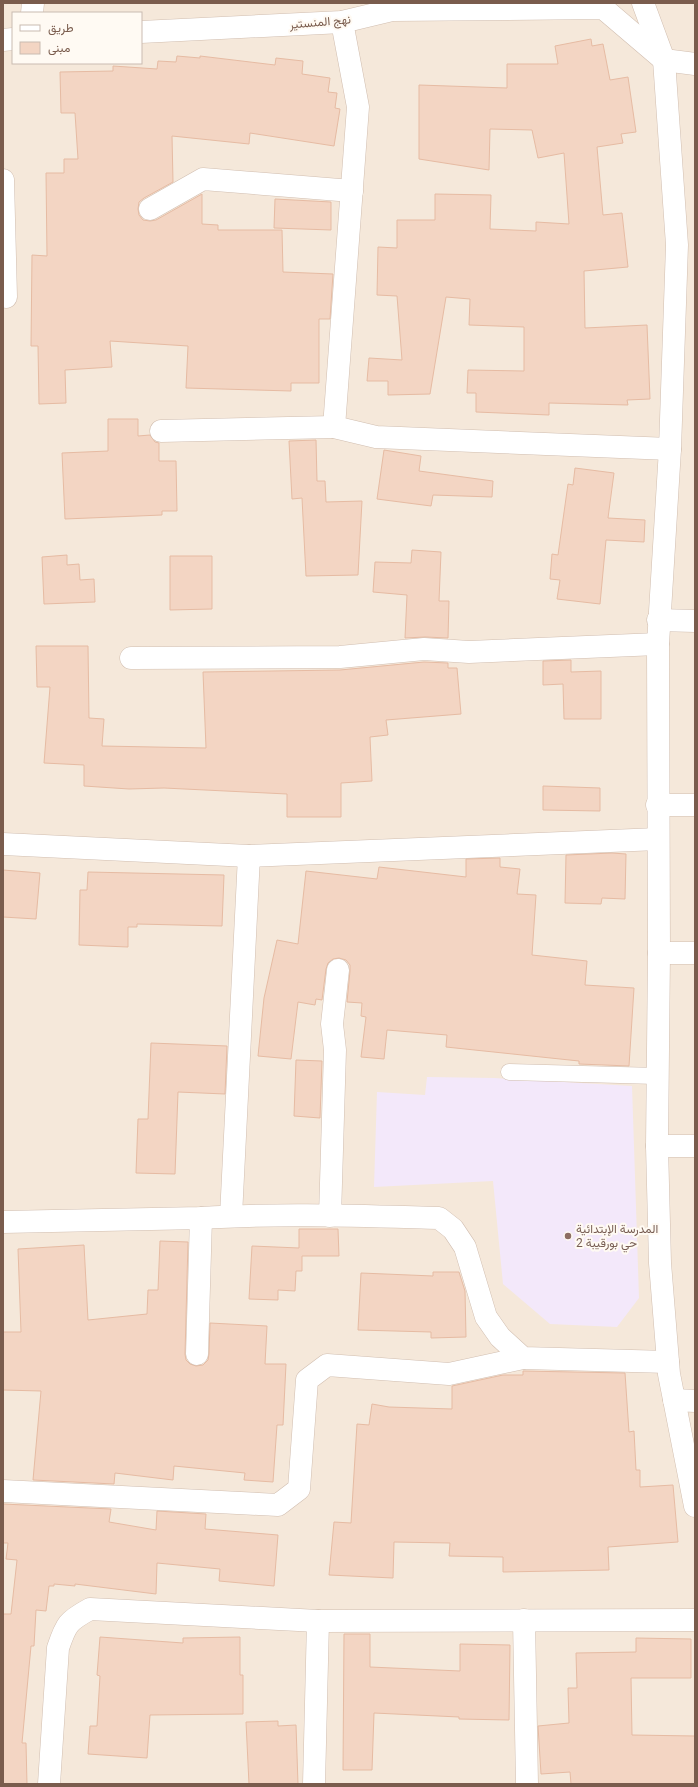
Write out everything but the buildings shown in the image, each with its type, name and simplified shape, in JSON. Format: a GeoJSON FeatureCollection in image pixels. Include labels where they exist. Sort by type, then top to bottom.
{"type":"FeatureCollection","features":[{"type":"Feature","properties":{"kind":"street"},"geometry":{"type":"LineString","coordinates":[[643,3],[664,60],[676,245],[670,449],[658,620],[657,805],[659,953],[657,1146],[660,1264],[668,1362],[684,1401],[695,1506]]}},
{"type":"Feature","properties":{"kind":"street","name":"نهج المنستير"},"geometry":{"type":"LineString","coordinates":[[142,32],[342,22],[392,10],[603,8],[664,60]]}},
{"type":"Feature","properties":{"kind":"street"},"geometry":{"type":"LineString","coordinates":[[334,427],[358,106],[342,22]]}},
{"type":"Feature","properties":{"kind":"street"},"geometry":{"type":"LineString","coordinates":[[664,60],[695,64]]}},
{"type":"Feature","properties":{"kind":"street"},"geometry":{"type":"LineString","coordinates":[[150,209],[203,179],[352,191]]}},
{"type":"Feature","properties":{"kind":"street"},"geometry":{"type":"LineString","coordinates":[[3,180],[6,297]]}},
{"type":"Feature","properties":{"kind":"street"},"geometry":{"type":"LineString","coordinates":[[161,430],[334,427],[376,436],[670,449]]}},
{"type":"Feature","properties":{"kind":"street"},"geometry":{"type":"LineString","coordinates":[[658,620],[695,621]]}},
{"type":"Feature","properties":{"kind":"street"},"geometry":{"type":"LineString","coordinates":[[131,658],[340,657],[424,649],[470,652],[658,644]]}},
{"type":"Feature","properties":{"kind":"street"},"geometry":{"type":"LineString","coordinates":[[657,805],[695,805]]}},
{"type":"Feature","properties":{"kind":"street"},"geometry":{"type":"LineString","coordinates":[[3,844],[249,856],[658,838]]}},
{"type":"Feature","properties":{"kind":"street"},"geometry":{"type":"LineString","coordinates":[[231,1216],[249,856]]}},
{"type":"Feature","properties":{"kind":"street"},"geometry":{"type":"LineString","coordinates":[[659,953],[695,953]]}},
{"type":"Feature","properties":{"kind":"street"},"geometry":{"type":"LineString","coordinates":[[330,1216],[335,1050],[332,1024],[338,970]]}},
{"type":"Feature","properties":{"kind":"street"},"geometry":{"type":"LineString","coordinates":[[657,1146],[695,1146]]}},
{"type":"Feature","properties":{"kind":"street"},"geometry":{"type":"LineString","coordinates":[[3,1222],[201,1218],[231,1216],[439,1218],[453,1228],[464,1247],[486,1317],[500,1336],[523,1358]]}},
{"type":"Feature","properties":{"kind":"street"},"geometry":{"type":"LineString","coordinates":[[197,1354],[201,1218]]}},
{"type":"Feature","properties":{"kind":"street"},"geometry":{"type":"LineString","coordinates":[[3,1491],[278,1505],[300,1489],[307,1380],[327,1365],[449,1374],[523,1358],[668,1362]]}},
{"type":"Feature","properties":{"kind":"street"},"geometry":{"type":"LineString","coordinates":[[49,1784],[58,1648],[65,1628],[76,1617],[90,1608],[318,1621],[695,1620]]}},
{"type":"Feature","properties":{"kind":"street"},"geometry":{"type":"LineString","coordinates":[[524,1620],[527,1784]]}},
{"type":"Feature","properties":{"kind":"street"},"geometry":{"type":"LineString","coordinates":[[314,1784],[318,1621]]}},
{"type":"Feature","properties":{"kind":"lane"},"geometry":{"type":"LineString","coordinates":[[509,1072],[658,1076]]}},
{"type":"Feature","properties":{"kind":"shaded area"},"geometry":{"type":"Polygon","coordinates":[[[3,3],[695,3],[695,1784],[3,1784],[3,3]]]}},
{"type":"Feature","properties":{"kind":"shaded area","name":"المدرسة الإبتدائية حي بورقيبة 2"},"geometry":{"type":"Polygon","coordinates":[[[427,1077],[494,1078],[632,1086],[639,1298],[617,1327],[550,1324],[503,1284],[493,1181],[374,1187],[377,1092],[425,1095],[427,1077]]]}},
{"type":"Feature","properties":{"kind":"place","name":"المدرسة الإبتدائية حي بورقيبة 2"},"geometry":{"type":"Point","coordinates":[568,1236]}}]}
